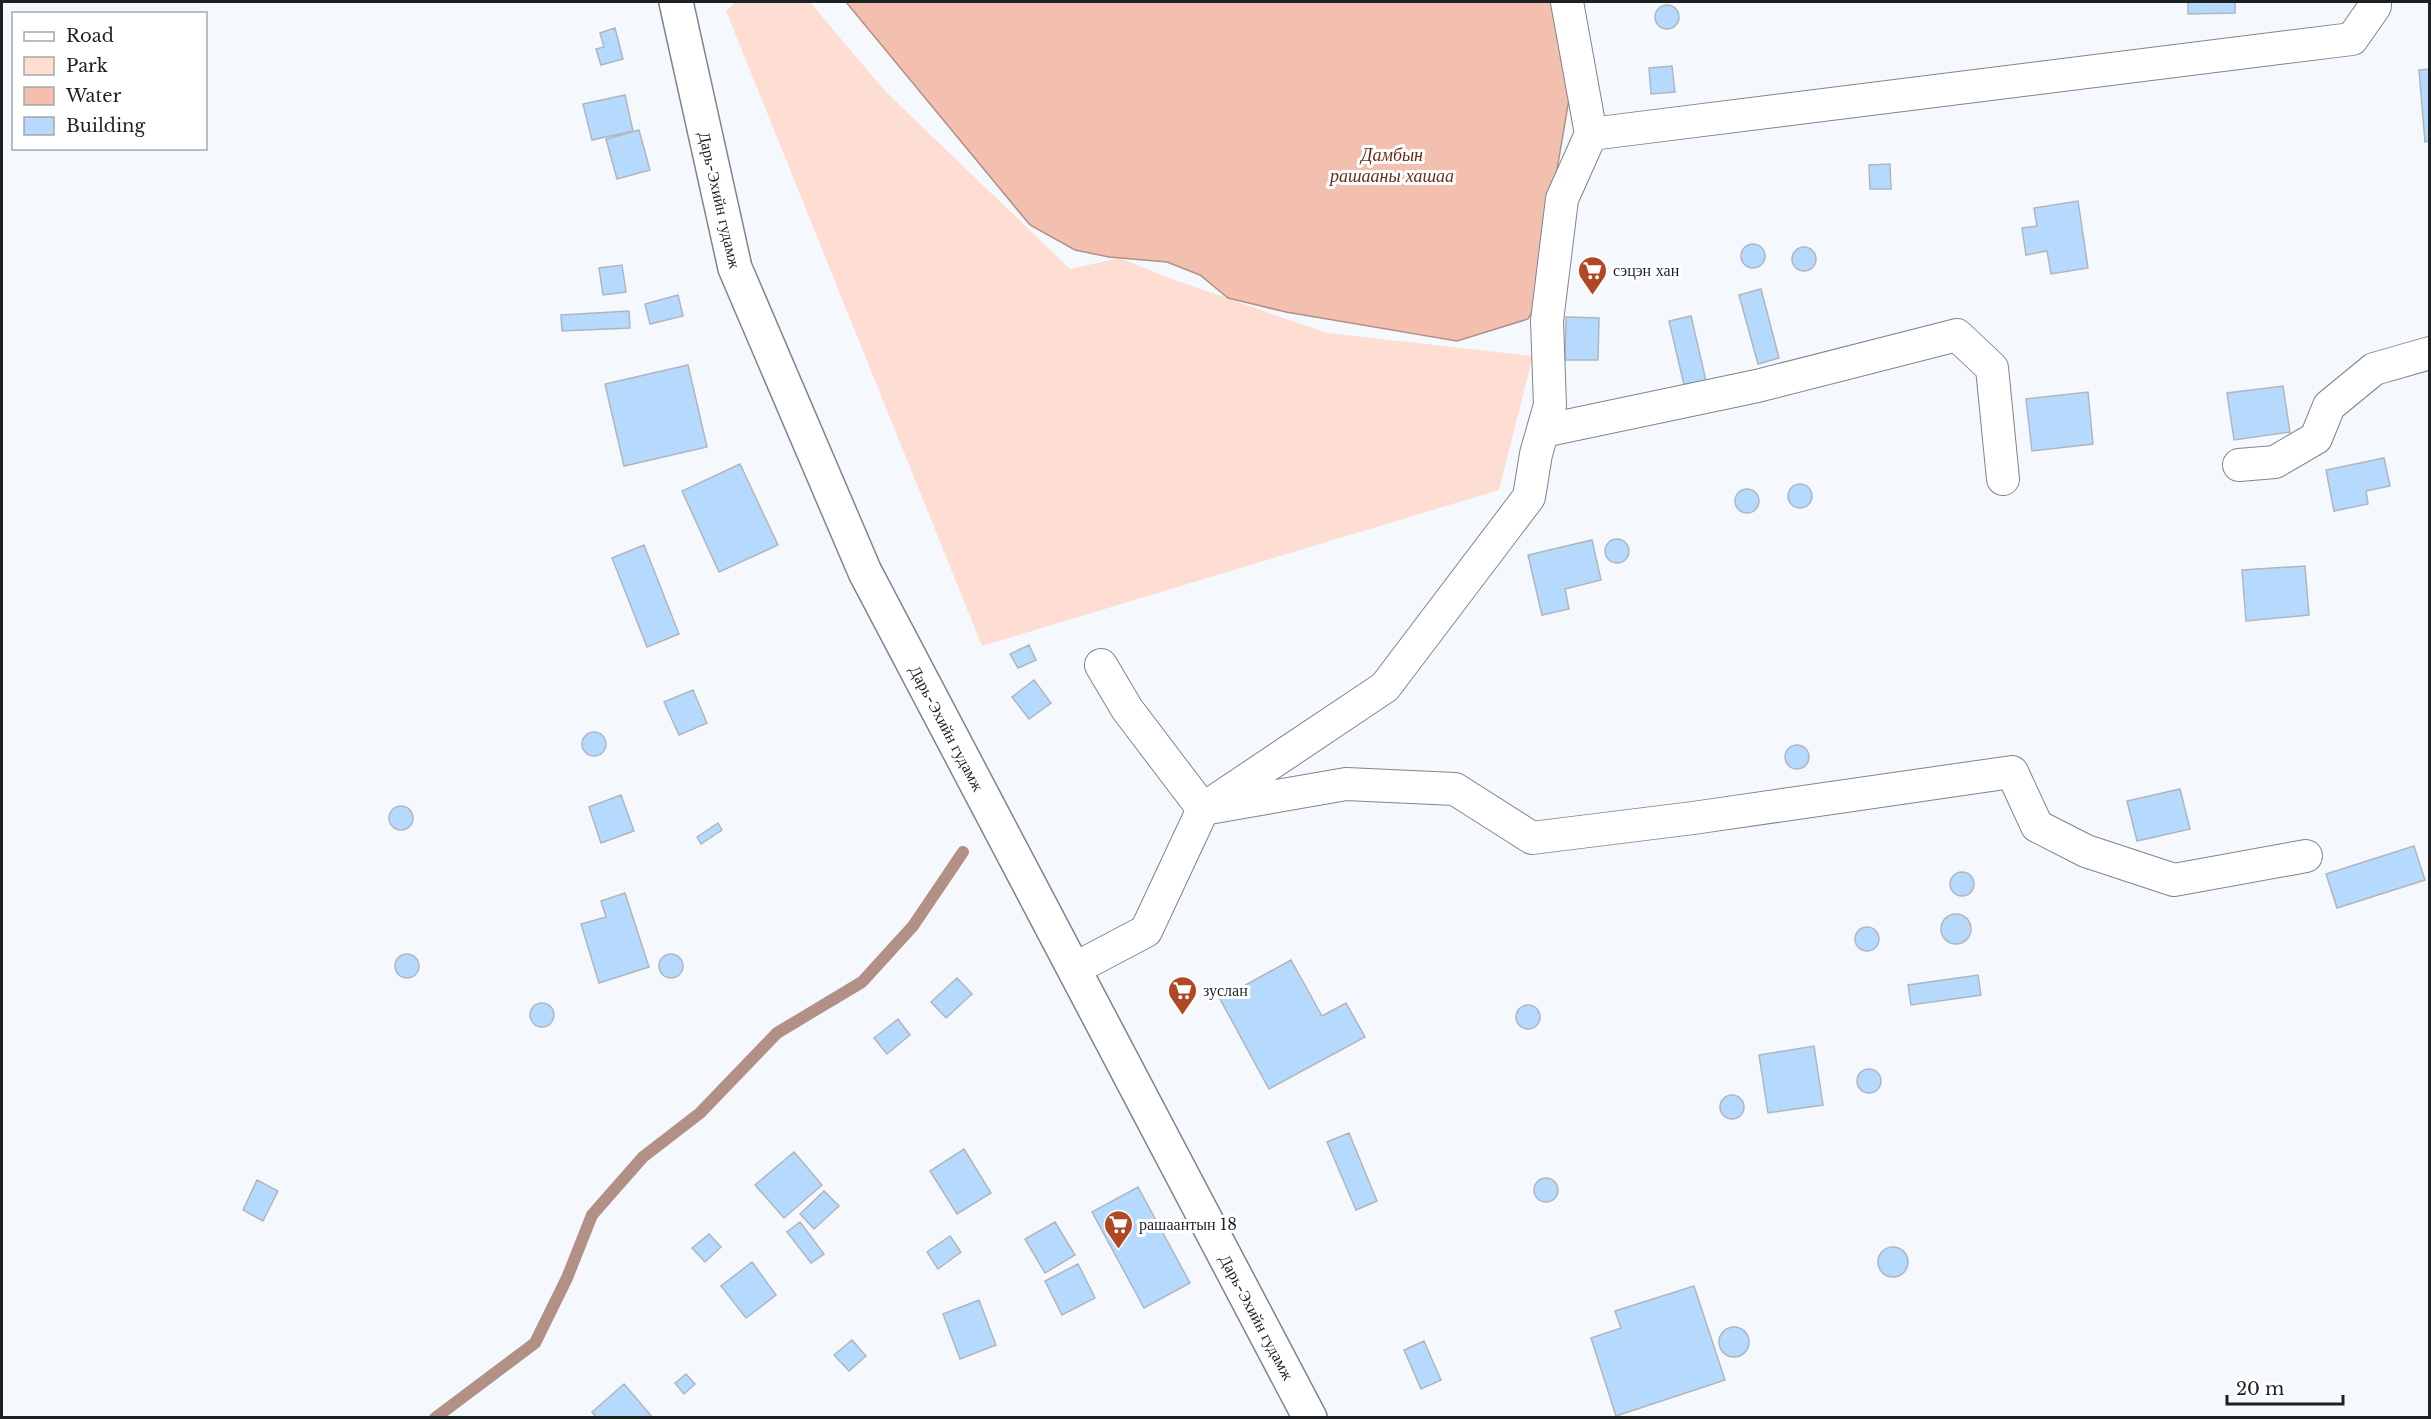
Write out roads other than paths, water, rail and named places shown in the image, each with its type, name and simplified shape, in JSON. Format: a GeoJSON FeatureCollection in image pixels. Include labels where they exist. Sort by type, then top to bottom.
{"type":"FeatureCollection","features":[{"type":"Feature","properties":{"kind":"main road","name":"Дарь-Эхийн гудамж"},"geometry":{"type":"LineString","coordinates":[[676,2],[735,268],[865,572],[1310,1418]]}},
{"type":"Feature","properties":{"kind":"street"},"geometry":{"type":"LineString","coordinates":[[1074,969],[1146,931],[1203,809],[1385,687],[1529,497],[1550,405],[1547,321],[1562,199],[1591,134],[1567,2]]}},
{"type":"Feature","properties":{"kind":"street"},"geometry":{"type":"LineString","coordinates":[[1591,134],[2352,39],[2379,3]]}},
{"type":"Feature","properties":{"kind":"street"},"geometry":{"type":"LineString","coordinates":[[1543,431],[1757,386],[1957,335],[1992,368],[2003,478]]}},
{"type":"Feature","properties":{"kind":"street"},"geometry":{"type":"LineString","coordinates":[[2239,465],[2275,462],[2316,438],[2329,406],[2374,369],[2430,353]]}},
{"type":"Feature","properties":{"kind":"street"},"geometry":{"type":"LineString","coordinates":[[1101,665],[1138,724],[1203,809]]}},
{"type":"Feature","properties":{"kind":"street"},"geometry":{"type":"LineString","coordinates":[[1203,809],[1346,784],[1455,789],[1532,838],[1693,819],[2012,772],[2037,826],[2086,851],[2174,880],[2306,856]]}},
{"type":"Feature","properties":{"kind":"water","name":"Дамбын рашааны хашаа"},"geometry":{"type":"Polygon","coordinates":[[[846,2],[1558,2],[1569,99],[1551,205],[1550,277],[1528,319],[1457,341],[1286,312],[1228,298],[1200,275],[1167,262],[1109,257],[1075,250],[1030,225],[846,2]]]}},
{"type":"Feature","properties":{"kind":"waterway"},"geometry":{"type":"LineString","coordinates":[[435,1418],[535,1343],[567,1278],[592,1215],[643,1157],[700,1113],[777,1033],[862,982],[913,926],[963,852]]}},
{"type":"Feature","properties":{"kind":"place","name":"сэцэн хан"},"geometry":{"type":"Point","coordinates":[1592,296]}},
{"type":"Feature","properties":{"kind":"place","name":"зуслан"},"geometry":{"type":"Point","coordinates":[1182,1016]}},
{"type":"Feature","properties":{"kind":"place","name":"рашаантын 18"},"geometry":{"type":"Point","coordinates":[1118,1250]}}]}
